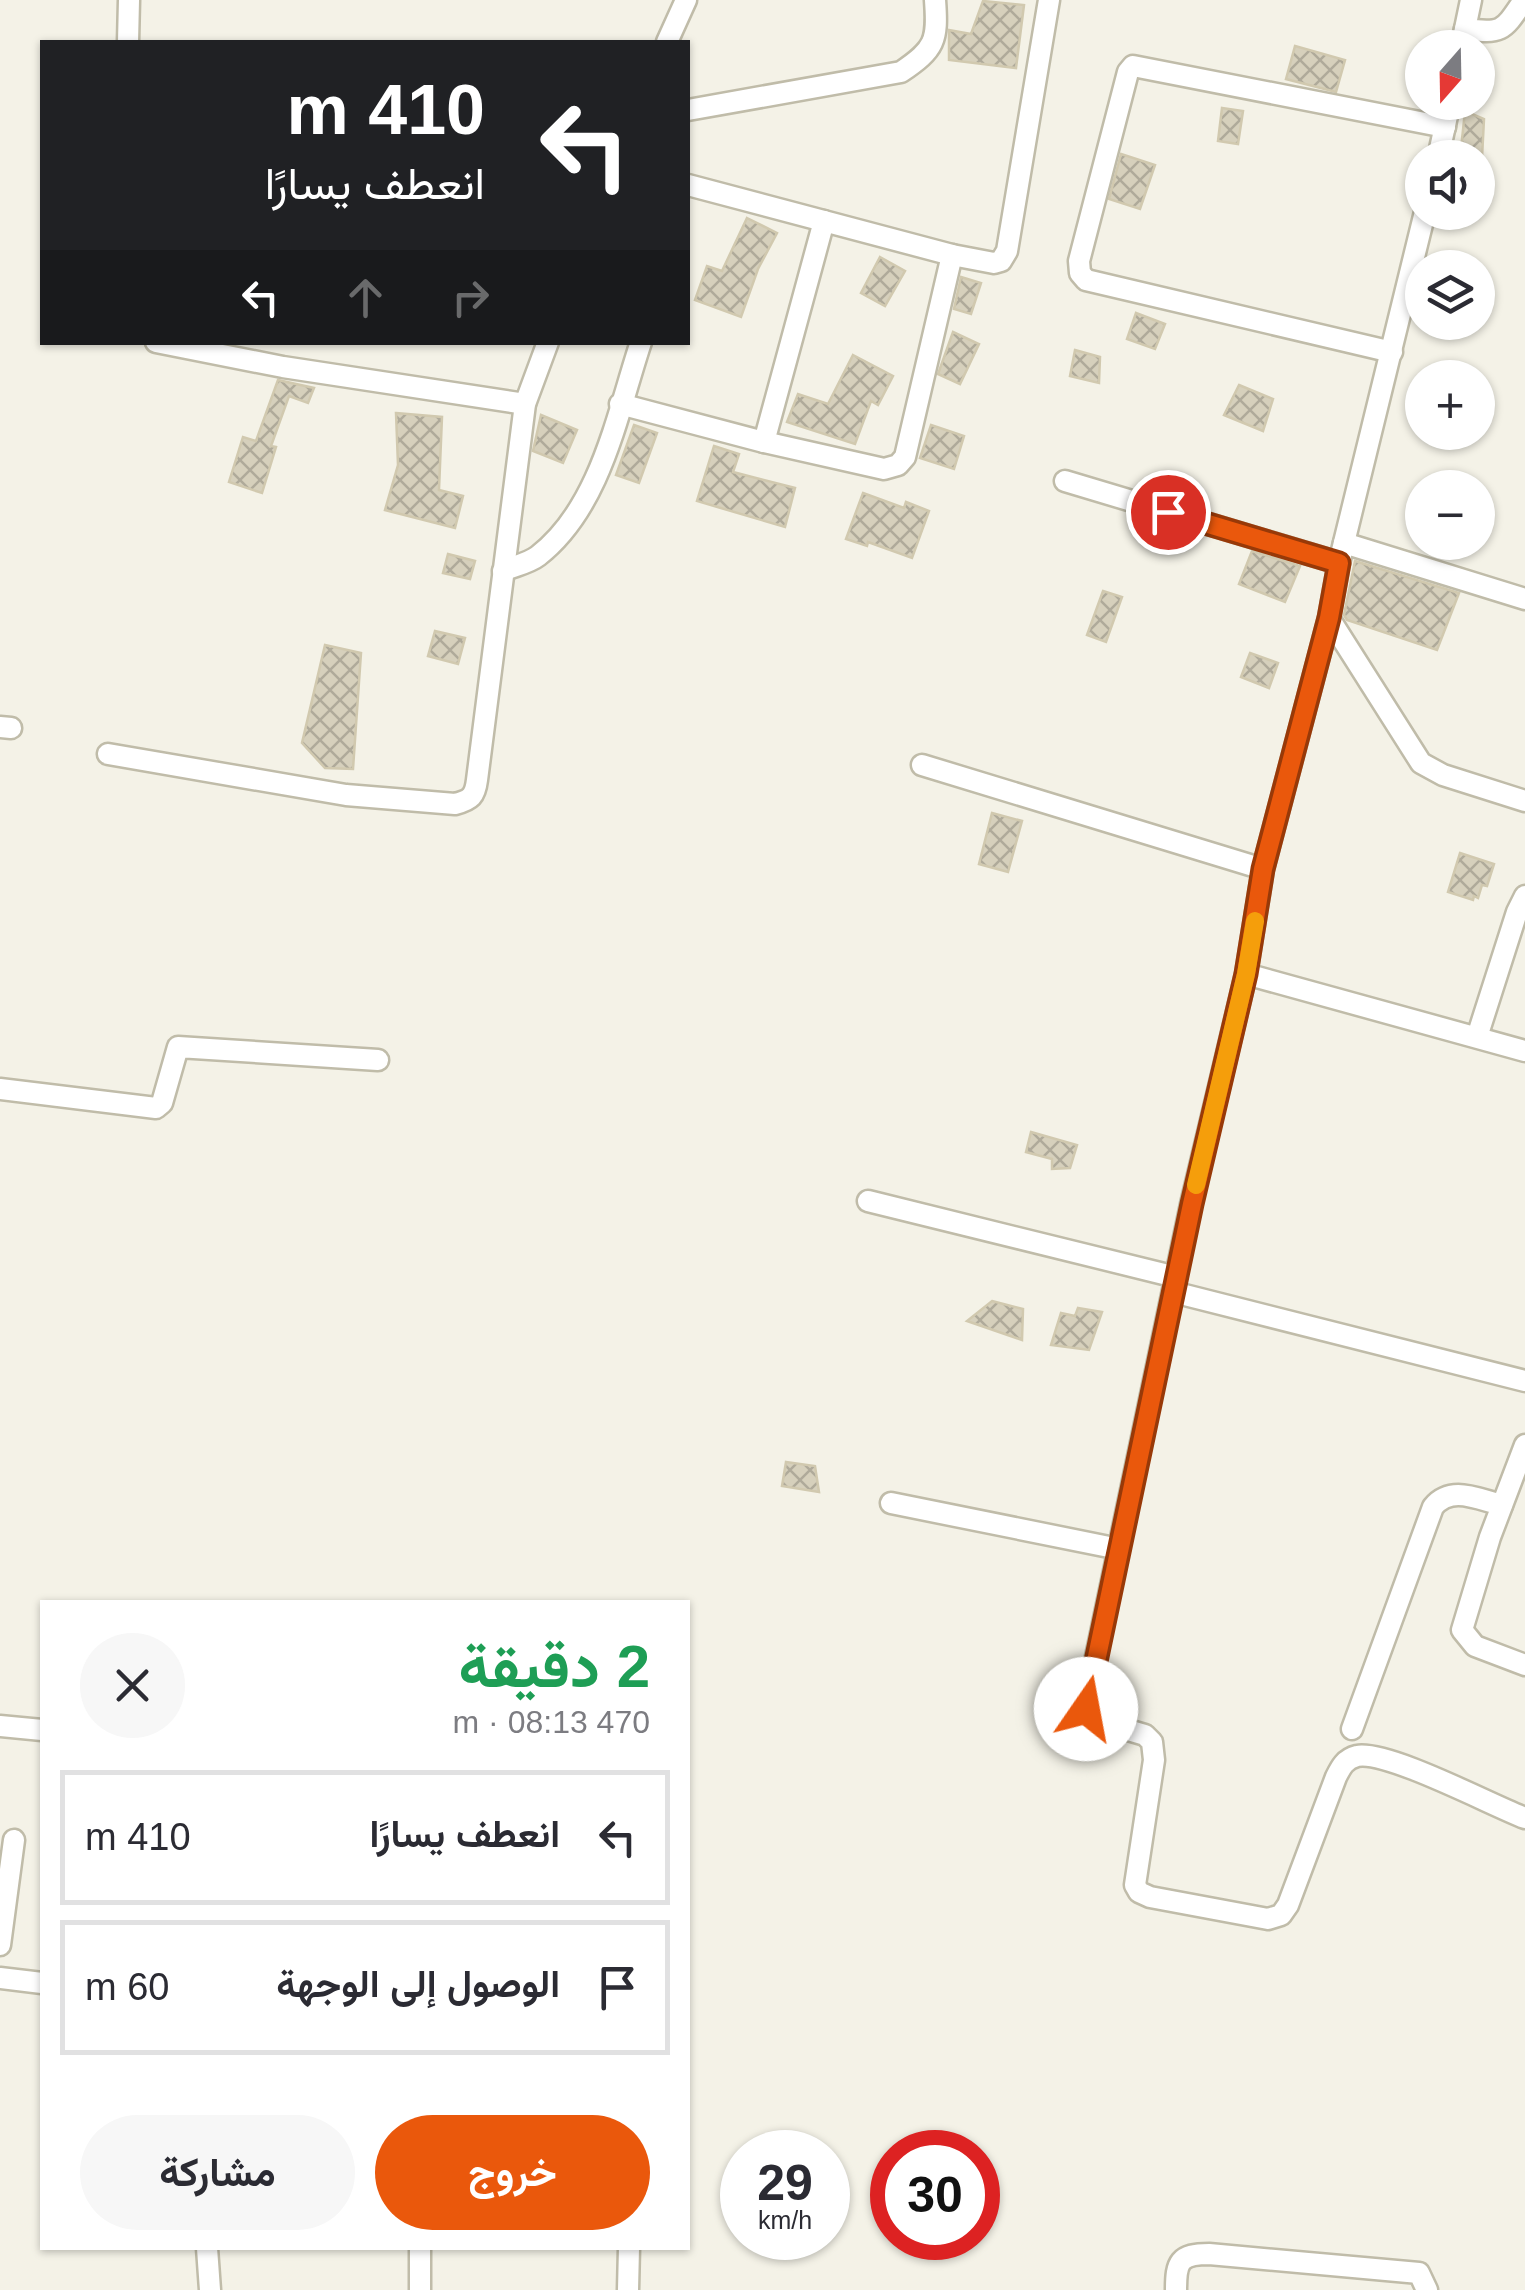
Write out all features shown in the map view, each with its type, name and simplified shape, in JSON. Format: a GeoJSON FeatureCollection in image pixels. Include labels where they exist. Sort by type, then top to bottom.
{"type":"FeatureCollection","features":[{"type":"Feature","properties":{"kind":"street"},"geometry":{"type":"LineString","coordinates":[[128,0],[128,40]]}},
{"type":"Feature","properties":{"kind":"street"},"geometry":{"type":"LineString","coordinates":[[668,40],[686,0]]}},
{"type":"Feature","properties":{"kind":"street"},"geometry":{"type":"LineString","coordinates":[[690,110],[901,72],[925,56],[938,34],[935,0]]}},
{"type":"Feature","properties":{"kind":"street"},"geometry":{"type":"LineString","coordinates":[[690,191],[952,255],[1001,261],[1007,251],[1049,0]]}},
{"type":"Feature","properties":{"kind":"street"},"geometry":{"type":"LineString","coordinates":[[1465,30],[1471,0]]}},
{"type":"Feature","properties":{"kind":"street"},"geometry":{"type":"LineString","coordinates":[[1495,33],[1524,0]]}},
{"type":"Feature","properties":{"kind":"street"},"geometry":{"type":"LineString","coordinates":[[1392,352],[1086,280],[1080,273],[1079,262],[1128,72],[1133,66],[1445,128]]}},
{"type":"Feature","properties":{"kind":"street"},"geometry":{"type":"LineString","coordinates":[[1442,140],[1447,120]]}},
{"type":"Feature","properties":{"kind":"street"},"geometry":{"type":"LineString","coordinates":[[764,442],[824,221]]}},
{"type":"Feature","properties":{"kind":"street"},"geometry":{"type":"LineString","coordinates":[[1421,230],[1341,553],[1329,618],[1263,869],[1246,974],[1175,1284],[1086,1709],[1087,1716],[1094,1720],[1145,1735],[1152,1742],[1154,1760],[1135,1884],[1139,1892],[1150,1897],[1268,1919],[1281,1915],[1336,1777],[1345,1761],[1360,1755],[1414,1770],[1525,1818]]}},
{"type":"Feature","properties":{"kind":"street"},"geometry":{"type":"LineString","coordinates":[[620,404],[884,469],[898,465],[905,458],[952,255]]}},
{"type":"Feature","properties":{"kind":"street"},"geometry":{"type":"LineString","coordinates":[[171,345],[283,367],[525,404]]}},
{"type":"Feature","properties":{"kind":"street"},"geometry":{"type":"LineString","coordinates":[[108,754],[346,795],[456,804],[469,801],[477,780],[525,404],[547,345]]}},
{"type":"Feature","properties":{"kind":"street"},"geometry":{"type":"LineString","coordinates":[[503,571],[536,558],[580,507],[599,470],[639,345]]}},
{"type":"Feature","properties":{"kind":"street"},"geometry":{"type":"LineString","coordinates":[[1065,481],[1525,599]]}},
{"type":"Feature","properties":{"kind":"street"},"geometry":{"type":"LineString","coordinates":[[1329,618],[1421,763],[1443,775],[1525,801]]}},
{"type":"Feature","properties":{"kind":"street"},"geometry":{"type":"LineString","coordinates":[[922,765],[1263,869]]}},
{"type":"Feature","properties":{"kind":"street"},"geometry":{"type":"LineString","coordinates":[[1477,1037],[1525,896]]}},
{"type":"Feature","properties":{"kind":"street"},"geometry":{"type":"LineString","coordinates":[[1246,974],[1525,1051]]}},
{"type":"Feature","properties":{"kind":"street"},"geometry":{"type":"LineString","coordinates":[[0,1089],[156,1108],[162,1103],[178,1047],[378,1060]]}},
{"type":"Feature","properties":{"kind":"street"},"geometry":{"type":"LineString","coordinates":[[868,1201],[1525,1382]]}},
{"type":"Feature","properties":{"kind":"street"},"geometry":{"type":"LineString","coordinates":[[1525,1446],[1462,1630],[1475,1646],[1525,1665]]}},
{"type":"Feature","properties":{"kind":"street"},"geometry":{"type":"LineString","coordinates":[[1352,1729],[1433,1507],[1442,1497],[1455,1494],[1502,1505]]}},
{"type":"Feature","properties":{"kind":"street"},"geometry":{"type":"LineString","coordinates":[[890,1503],[1119,1549]]}},
{"type":"Feature","properties":{"kind":"street"},"geometry":{"type":"LineString","coordinates":[[0,1726],[40,1730]]}},
{"type":"Feature","properties":{"kind":"street"},"geometry":{"type":"LineString","coordinates":[[0,1946],[14,1840]]}},
{"type":"Feature","properties":{"kind":"street"},"geometry":{"type":"LineString","coordinates":[[0,1978],[40,1984]]}},
{"type":"Feature","properties":{"kind":"street"},"geometry":{"type":"LineString","coordinates":[[208,2250],[210,2290]]}},
{"type":"Feature","properties":{"kind":"street"},"geometry":{"type":"LineString","coordinates":[[420,2250],[420,2290]]}},
{"type":"Feature","properties":{"kind":"street"},"geometry":{"type":"LineString","coordinates":[[628,2290],[629,2250]]}},
{"type":"Feature","properties":{"kind":"street"},"geometry":{"type":"LineString","coordinates":[[1176,2290],[1181,2260],[1190,2254],[1420,2273],[1426,2290]]}},
{"type":"Feature","properties":{"kind":"building"},"geometry":{"type":"Polygon","coordinates":[[[983,1],[1024,5],[1016,68],[949,60],[949,30],[971,34],[983,1]]]}},
{"type":"Feature","properties":{"kind":"building"},"geometry":{"type":"Polygon","coordinates":[[[1295,46],[1345,60],[1336,92],[1286,79],[1295,46]]]}},
{"type":"Feature","properties":{"kind":"building"},"geometry":{"type":"Polygon","coordinates":[[[1222,108],[1243,111],[1238,144],[1218,141],[1222,108]]]}},
{"type":"Feature","properties":{"kind":"building"},"geometry":{"type":"Polygon","coordinates":[[[1464,120],[1484,120],[1483,140],[1462,140],[1464,120]]]}},
{"type":"Feature","properties":{"kind":"building"},"geometry":{"type":"Polygon","coordinates":[[[1121,154],[1155,165],[1140,209],[1109,199],[1121,154]]]}},
{"type":"Feature","properties":{"kind":"building"},"geometry":{"type":"Polygon","coordinates":[[[747,218],[777,233],[758,269],[741,317],[695,300],[707,266],[722,271],[747,218]]]}},
{"type":"Feature","properties":{"kind":"building"},"geometry":{"type":"Polygon","coordinates":[[[880,257],[905,271],[885,306],[861,293],[880,257]]]}},
{"type":"Feature","properties":{"kind":"building"},"geometry":{"type":"Polygon","coordinates":[[[961,277],[981,283],[971,314],[954,309],[961,277]]]}},
{"type":"Feature","properties":{"kind":"building"},"geometry":{"type":"Polygon","coordinates":[[[1136,313],[1165,324],[1155,349],[1127,339],[1136,313]]]}},
{"type":"Feature","properties":{"kind":"building"},"geometry":{"type":"Polygon","coordinates":[[[953,332],[979,344],[960,384],[938,374],[953,332]]]}},
{"type":"Feature","properties":{"kind":"building"},"geometry":{"type":"Polygon","coordinates":[[[1075,350],[1100,357],[1099,383],[1070,376],[1075,350]]]}},
{"type":"Feature","properties":{"kind":"building"},"geometry":{"type":"Polygon","coordinates":[[[853,355],[893,376],[878,405],[871,401],[855,444],[787,422],[798,394],[828,404],[853,355]]]}},
{"type":"Feature","properties":{"kind":"building"},"geometry":{"type":"Polygon","coordinates":[[[278,380],[314,388],[308,403],[289,396],[271,446],[276,447],[262,493],[229,482],[243,437],[256,441],[278,380]]]}},
{"type":"Feature","properties":{"kind":"building"},"geometry":{"type":"Polygon","coordinates":[[[1239,385],[1273,399],[1263,431],[1224,415],[1239,385]]]}},
{"type":"Feature","properties":{"kind":"building"},"geometry":{"type":"Polygon","coordinates":[[[396,413],[442,417],[439,490],[463,496],[455,528],[385,510],[398,465],[396,413]]]}},
{"type":"Feature","properties":{"kind":"building"},"geometry":{"type":"Polygon","coordinates":[[[541,415],[577,430],[563,463],[533,451],[541,415]]]}},
{"type":"Feature","properties":{"kind":"building"},"geometry":{"type":"Polygon","coordinates":[[[634,425],[657,433],[639,483],[616,475],[634,425]]]}},
{"type":"Feature","properties":{"kind":"building"},"geometry":{"type":"Polygon","coordinates":[[[931,425],[964,436],[954,469],[920,458],[931,425]]]}},
{"type":"Feature","properties":{"kind":"building"},"geometry":{"type":"Polygon","coordinates":[[[714,446],[739,454],[733,472],[795,488],[785,527],[697,501],[714,446]]]}},
{"type":"Feature","properties":{"kind":"building"},"geometry":{"type":"Polygon","coordinates":[[[863,493],[904,508],[906,502],[929,511],[912,558],[868,542],[867,546],[846,539],[863,493]]]}},
{"type":"Feature","properties":{"kind":"building"},"geometry":{"type":"Polygon","coordinates":[[[1252,551],[1300,566],[1285,602],[1239,584],[1252,551]]]}},
{"type":"Feature","properties":{"kind":"building"},"geometry":{"type":"Polygon","coordinates":[[[448,554],[475,561],[470,579],[443,573],[448,554]]]}},
{"type":"Feature","properties":{"kind":"building"},"geometry":{"type":"Polygon","coordinates":[[[1355,561],[1459,593],[1437,650],[1347,620],[1344,615],[1355,561]]]}},
{"type":"Feature","properties":{"kind":"building"},"geometry":{"type":"Polygon","coordinates":[[[1103,591],[1122,597],[1106,642],[1087,635],[1103,591]]]}},
{"type":"Feature","properties":{"kind":"building"},"geometry":{"type":"Polygon","coordinates":[[[435,631],[465,638],[458,664],[428,656],[435,631]]]}},
{"type":"Feature","properties":{"kind":"building"},"geometry":{"type":"Polygon","coordinates":[[[325,645],[361,653],[353,769],[325,768],[302,743],[325,645]]]}},
{"type":"Feature","properties":{"kind":"building"},"geometry":{"type":"Polygon","coordinates":[[[1250,653],[1278,663],[1269,688],[1241,677],[1250,653]]]}},
{"type":"Feature","properties":{"kind":"building"},"geometry":{"type":"Polygon","coordinates":[[[992,813],[1022,821],[1008,872],[979,864],[992,813]]]}},
{"type":"Feature","properties":{"kind":"building"},"geometry":{"type":"Polygon","coordinates":[[[1460,853],[1494,864],[1487,886],[1482,885],[1478,898],[1474,896],[1473,900],[1448,892],[1460,853]]]}},
{"type":"Feature","properties":{"kind":"building"},"geometry":{"type":"Polygon","coordinates":[[[1031,1132],[1077,1145],[1070,1168],[1052,1169],[1052,1159],[1026,1152],[1031,1132]]]}},
{"type":"Feature","properties":{"kind":"building"},"geometry":{"type":"Polygon","coordinates":[[[992,1301],[1023,1309],[1022,1340],[967,1321],[992,1301]]]}},
{"type":"Feature","properties":{"kind":"building"},"geometry":{"type":"Polygon","coordinates":[[[1078,1308],[1102,1312],[1089,1350],[1051,1345],[1061,1313],[1075,1316],[1078,1308]]]}},
{"type":"Feature","properties":{"kind":"building"},"geometry":{"type":"Polygon","coordinates":[[[786,1462],[815,1466],[819,1492],[782,1486],[786,1462]]]}},
{"type":"Feature","properties":{"kind":"slow traffic"},"geometry":{"type":"LineString","coordinates":[[1196,1185],[1255,921]]}},
{"type":"Feature","properties":{"kind":"route"},"geometry":{"type":"LineString","coordinates":[[1086,1709],[1192,1204],[1246,974],[1263,869],[1329,618],[1339,563],[1168,512]]}}]}
